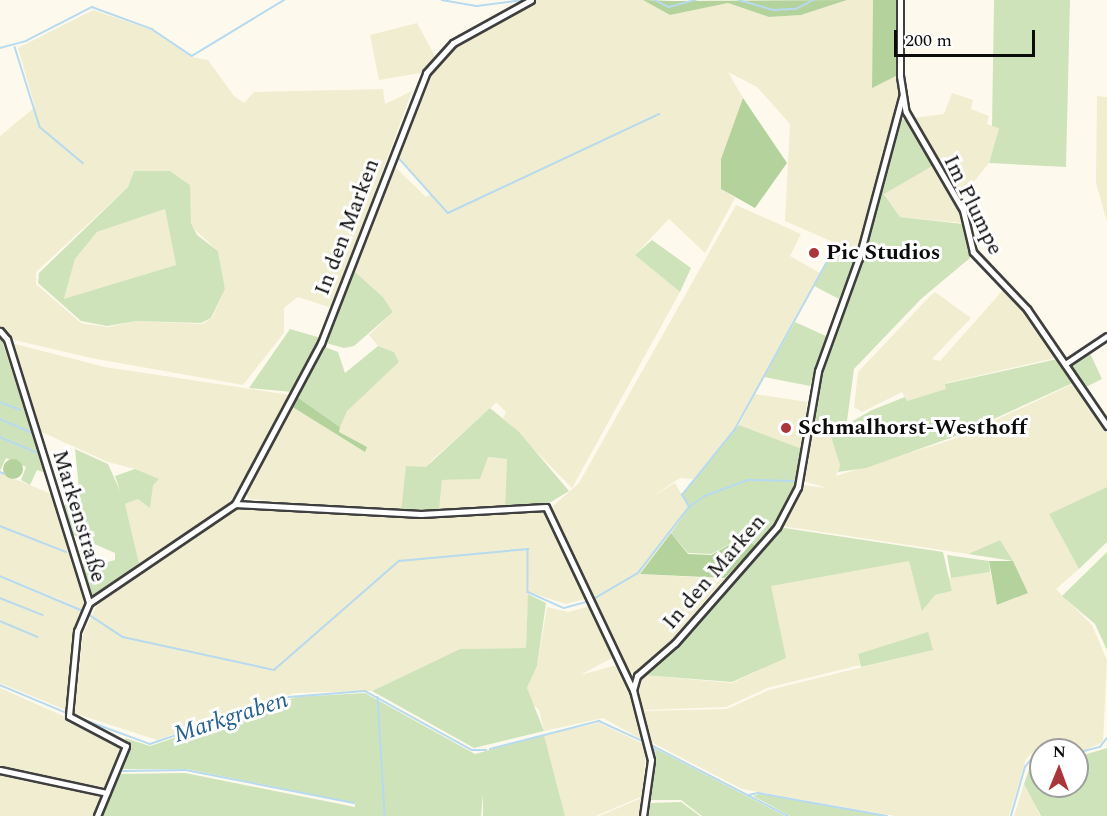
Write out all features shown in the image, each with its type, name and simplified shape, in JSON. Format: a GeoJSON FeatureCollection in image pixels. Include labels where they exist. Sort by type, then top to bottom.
{"type":"FeatureCollection","features":[{"type":"Feature","properties":{"kind":"street","name":"In den Marken"},"geometry":{"type":"LineString","coordinates":[[89,603],[235,504],[321,343],[426,73],[453,43],[531,0]]}},
{"type":"Feature","properties":{"kind":"street","name":"Im Plumpe"},"geometry":{"type":"LineString","coordinates":[[900,0],[902,97],[906,112],[963,210],[978,262],[1027,309],[1107,426]]}},
{"type":"Feature","properties":{"kind":"street","name":"In den Marken"},"geometry":{"type":"LineString","coordinates":[[637,676],[675,643],[777,527],[798,487],[815,381],[859,258],[902,97]]}},
{"type":"Feature","properties":{"kind":"street"},"geometry":{"type":"LineString","coordinates":[[897,113],[906,112]]}},
{"type":"Feature","properties":{"kind":"street","name":"Markenstraße"},"geometry":{"type":"LineString","coordinates":[[0,331],[7,339],[89,603],[77,631],[69,716],[126,746],[97,816]]}},
{"type":"Feature","properties":{"kind":"street"},"geometry":{"type":"LineString","coordinates":[[1065,364],[1107,336]]}},
{"type":"Feature","properties":{"kind":"street"},"geometry":{"type":"LineString","coordinates":[[235,504],[421,514],[546,507],[633,690],[651,760],[643,816]]}},
{"type":"Feature","properties":{"kind":"street"},"geometry":{"type":"LineString","coordinates":[[624,674],[637,676],[633,690]]}},
{"type":"Feature","properties":{"kind":"street"},"geometry":{"type":"LineString","coordinates":[[0,770],[107,793]]}},
{"type":"Feature","properties":{"kind":"shaded area"},"geometry":{"type":"Polygon","coordinates":[[[537,0],[643,0],[670,15],[728,3],[769,17],[801,15],[847,0],[873,0],[872,87],[898,75],[898,97],[858,253],[785,221],[790,124],[757,87],[728,72],[743,98],[721,159],[721,189],[735,198],[705,253],[669,219],[635,255],[680,292],[572,488],[503,418],[506,412],[494,400],[496,403],[431,461],[401,512],[249,499],[246,493],[291,406],[364,451],[367,447],[338,432],[346,411],[399,362],[394,352],[378,346],[369,335],[393,312],[383,297],[354,271],[394,166],[426,197],[431,194],[399,158],[434,71],[449,53],[485,27],[537,0]]]}},
{"type":"Feature","properties":{"kind":"shaded area"},"geometry":{"type":"Polygon","coordinates":[[[93,10],[152,30],[191,57],[208,60],[234,96],[244,103],[254,92],[383,89],[385,104],[412,91],[332,308],[298,297],[284,308],[284,333],[243,385],[91,358],[10,339],[0,329],[0,136],[35,107],[18,48],[93,10]],[[134,171],[128,187],[36,272],[36,284],[81,323],[108,327],[137,321],[202,324],[212,318],[225,289],[218,251],[193,228],[188,212],[190,185],[173,173],[134,171]]]}},
{"type":"Feature","properties":{"kind":"shaded area"},"geometry":{"type":"Polygon","coordinates":[[[417,23],[435,56],[426,72],[379,80],[370,35],[417,23]]]}},
{"type":"Feature","properties":{"kind":"shaded area"},"geometry":{"type":"Polygon","coordinates":[[[952,93],[973,100],[971,109],[989,116],[987,124],[999,128],[989,163],[960,199],[913,118],[944,114],[952,93]]]}},
{"type":"Feature","properties":{"kind":"shaded area"},"geometry":{"type":"Polygon","coordinates":[[[1097,96],[1107,97],[1107,222],[1096,183],[1097,96]]]}},
{"type":"Feature","properties":{"kind":"shaded area"},"geometry":{"type":"Polygon","coordinates":[[[934,165],[960,211],[963,223],[900,217],[884,193],[934,165]]]}},
{"type":"Feature","properties":{"kind":"shaded area"},"geometry":{"type":"Polygon","coordinates":[[[736,205],[801,234],[790,256],[820,273],[735,428],[693,479],[680,478],[650,498],[675,483],[689,508],[640,574],[724,579],[672,639],[639,671],[630,673],[622,667],[551,508],[579,483],[736,205]]]}},
{"type":"Feature","properties":{"kind":"shaded area"},"geometry":{"type":"Polygon","coordinates":[[[165,209],[176,265],[64,300],[75,259],[97,232],[165,209]]]}},
{"type":"Feature","properties":{"kind":"shaded area"},"geometry":{"type":"Polygon","coordinates":[[[1003,290],[1025,311],[1055,358],[946,383],[947,389],[907,401],[902,392],[862,412],[854,407],[858,372],[935,292],[971,318],[932,359],[940,361],[1003,290]]]}},
{"type":"Feature","properties":{"kind":"shaded area"},"geometry":{"type":"Polygon","coordinates":[[[11,343],[105,367],[290,395],[229,504],[139,563],[125,504],[138,499],[135,469],[108,462],[37,430],[11,343]]]}},
{"type":"Feature","properties":{"kind":"shaded area"},"geometry":{"type":"Polygon","coordinates":[[[1073,384],[1107,433],[1107,487],[1049,514],[1079,569],[1056,589],[1092,625],[1107,660],[1103,742],[1089,749],[1089,738],[1029,738],[1029,756],[1026,759],[1009,816],[895,816],[742,789],[651,742],[644,711],[727,709],[769,690],[932,650],[905,642],[858,654],[860,665],[767,688],[726,707],[643,710],[637,690],[642,675],[732,683],[785,658],[770,586],[909,560],[935,595],[952,591],[949,578],[990,572],[998,605],[1028,593],[1000,540],[968,554],[782,526],[803,485],[826,488],[804,481],[809,435],[830,434],[840,465],[836,476],[957,438],[1073,384]]]}},
{"type":"Feature","properties":{"kind":"shaded area"},"geometry":{"type":"Polygon","coordinates":[[[755,394],[807,402],[802,449],[739,425],[755,394]]]}},
{"type":"Feature","properties":{"kind":"shaded area"},"geometry":{"type":"Polygon","coordinates":[[[487,457],[507,459],[505,506],[439,511],[442,480],[480,479],[487,457]]]}},
{"type":"Feature","properties":{"kind":"shaded area"},"geometry":{"type":"Polygon","coordinates":[[[0,473],[54,495],[87,604],[76,628],[66,710],[0,683],[0,577],[83,609],[0,575],[0,473]]]}},
{"type":"Feature","properties":{"kind":"shaded area"},"geometry":{"type":"Polygon","coordinates":[[[260,504],[422,517],[545,509],[588,598],[566,604],[529,592],[529,577],[526,648],[460,649],[372,691],[294,693],[157,740],[74,713],[83,634],[97,605],[215,522],[240,507],[260,504]]]}},
{"type":"Feature","properties":{"kind":"shaded area"},"geometry":{"type":"Polygon","coordinates":[[[590,606],[612,658],[580,675],[617,665],[632,692],[647,742],[603,718],[544,731],[539,710],[530,702],[527,688],[537,666],[547,607],[568,612],[590,606]]]}},
{"type":"Feature","properties":{"kind":"shaded area"},"geometry":{"type":"Polygon","coordinates":[[[0,688],[115,739],[123,748],[108,788],[0,768],[0,688]]]}},
{"type":"Feature","properties":{"kind":"shaded area"},"geometry":{"type":"Polygon","coordinates":[[[599,723],[646,745],[643,796],[596,816],[565,816],[544,735],[599,723]]]}},
{"type":"Feature","properties":{"kind":"shaded area"},"geometry":{"type":"Polygon","coordinates":[[[0,773],[98,794],[101,799],[94,816],[0,816],[0,773]]]}},
{"type":"Feature","properties":{"kind":"shaded area"},"geometry":{"type":"Polygon","coordinates":[[[1024,784],[1040,816],[1014,816],[1024,784]]]}},
{"type":"Feature","properties":{"kind":"shaded area"},"geometry":{"type":"Polygon","coordinates":[[[644,797],[641,816],[599,816],[644,797]]]}},
{"type":"Feature","properties":{"kind":"green space"},"geometry":{"type":"Polygon","coordinates":[[[643,0],[847,0],[801,15],[769,17],[728,3],[670,15],[643,0]]]}},
{"type":"Feature","properties":{"kind":"green space"},"geometry":{"type":"Polygon","coordinates":[[[873,0],[897,0],[898,75],[872,88],[873,0]]]}},
{"type":"Feature","properties":{"kind":"green space"},"geometry":{"type":"Polygon","coordinates":[[[994,0],[1070,0],[1066,167],[989,163],[999,128],[992,126],[994,0]]]}},
{"type":"Feature","properties":{"kind":"green space"},"geometry":{"type":"Polygon","coordinates":[[[743,98],[787,163],[755,208],[721,189],[721,159],[743,98]]]}},
{"type":"Feature","properties":{"kind":"green space"},"geometry":{"type":"Polygon","coordinates":[[[906,119],[934,165],[884,194],[900,217],[963,224],[970,258],[921,299],[854,369],[847,421],[830,431],[809,430],[820,373],[861,258],[898,120],[906,119]]]}},
{"type":"Feature","properties":{"kind":"green space"},"geometry":{"type":"Polygon","coordinates":[[[134,171],[170,171],[190,185],[191,223],[197,235],[218,251],[225,289],[211,318],[201,323],[137,321],[107,326],[81,321],[38,283],[39,273],[128,187],[134,171]],[[165,209],[97,232],[75,259],[64,299],[176,265],[165,209]]]}},
{"type":"Feature","properties":{"kind":"green space"},"geometry":{"type":"Polygon","coordinates":[[[652,240],[691,268],[680,292],[635,255],[652,240]]]}},
{"type":"Feature","properties":{"kind":"green space"},"geometry":{"type":"Polygon","coordinates":[[[835,249],[854,261],[839,299],[814,286],[835,249]]]}},
{"type":"Feature","properties":{"kind":"green space"},"geometry":{"type":"Polygon","coordinates":[[[354,271],[383,297],[393,312],[354,346],[344,348],[326,343],[354,271]]]}},
{"type":"Feature","properties":{"kind":"green space"},"geometry":{"type":"Polygon","coordinates":[[[795,322],[826,336],[810,386],[764,377],[795,322]]]}},
{"type":"Feature","properties":{"kind":"green space"},"geometry":{"type":"Polygon","coordinates":[[[290,329],[321,338],[293,392],[249,388],[290,329]]]}},
{"type":"Feature","properties":{"kind":"green space"},"geometry":{"type":"Polygon","coordinates":[[[0,335],[46,473],[37,470],[30,485],[21,480],[26,467],[6,458],[0,471],[0,335]]]}},
{"type":"Feature","properties":{"kind":"green space"},"geometry":{"type":"Polygon","coordinates":[[[378,346],[394,352],[399,362],[347,411],[340,427],[297,397],[325,347],[338,352],[345,373],[378,346]]]}},
{"type":"Feature","properties":{"kind":"green space"},"geometry":{"type":"Polygon","coordinates":[[[1089,351],[1102,379],[1084,388],[1069,366],[1089,351]]]}},
{"type":"Feature","properties":{"kind":"green space"},"geometry":{"type":"Polygon","coordinates":[[[1057,359],[1073,383],[956,436],[866,468],[838,472],[840,465],[830,434],[872,410],[905,397],[907,401],[946,389],[945,384],[1057,359]]]}},
{"type":"Feature","properties":{"kind":"green space"},"geometry":{"type":"Polygon","coordinates":[[[297,397],[340,427],[339,432],[367,447],[365,452],[291,406],[297,397]]]}},
{"type":"Feature","properties":{"kind":"green space"},"geometry":{"type":"Polygon","coordinates":[[[490,408],[519,432],[569,491],[546,505],[505,506],[507,459],[488,457],[480,479],[442,480],[439,511],[401,512],[406,466],[426,467],[490,408]]]}},
{"type":"Feature","properties":{"kind":"green space"},"geometry":{"type":"Polygon","coordinates":[[[739,425],[802,449],[797,481],[774,525],[755,546],[745,536],[711,554],[688,553],[671,533],[689,508],[682,495],[739,425]]]}},
{"type":"Feature","properties":{"kind":"green space"},"geometry":{"type":"Polygon","coordinates":[[[75,449],[108,464],[120,491],[115,476],[135,469],[159,479],[153,485],[150,508],[138,499],[125,504],[139,563],[95,597],[88,595],[80,564],[101,564],[115,560],[115,553],[71,534],[62,508],[79,489],[75,449]]]}},
{"type":"Feature","properties":{"kind":"green space"},"geometry":{"type":"Polygon","coordinates":[[[13,459],[20,462],[23,469],[20,476],[13,479],[6,476],[3,469],[6,462],[13,459]]]}},
{"type":"Feature","properties":{"kind":"green space"},"geometry":{"type":"Polygon","coordinates":[[[1107,487],[1107,542],[1079,569],[1049,514],[1107,487]]]}},
{"type":"Feature","properties":{"kind":"green space"},"geometry":{"type":"Polygon","coordinates":[[[778,527],[943,552],[952,591],[935,595],[922,611],[909,561],[771,586],[786,658],[732,682],[642,675],[675,645],[778,527]]]}},
{"type":"Feature","properties":{"kind":"green space"},"geometry":{"type":"Polygon","coordinates":[[[671,533],[688,554],[711,555],[745,536],[755,546],[725,578],[640,574],[671,533]]]}},
{"type":"Feature","properties":{"kind":"green space"},"geometry":{"type":"Polygon","coordinates":[[[1000,540],[1013,561],[968,554],[1000,540]]]}},
{"type":"Feature","properties":{"kind":"green space"},"geometry":{"type":"Polygon","coordinates":[[[1107,552],[1107,650],[1095,624],[1062,596],[1107,552]]]}},
{"type":"Feature","properties":{"kind":"green space"},"geometry":{"type":"Polygon","coordinates":[[[947,555],[989,561],[990,572],[951,578],[947,555]]]}},
{"type":"Feature","properties":{"kind":"green space"},"geometry":{"type":"Polygon","coordinates":[[[989,561],[1013,561],[1028,593],[997,605],[989,561]]]}},
{"type":"Feature","properties":{"kind":"green space"},"geometry":{"type":"Polygon","coordinates":[[[528,594],[546,603],[537,666],[527,688],[544,731],[474,748],[372,691],[460,649],[526,648],[528,594]]]}},
{"type":"Feature","properties":{"kind":"green space"},"geometry":{"type":"Polygon","coordinates":[[[928,632],[933,650],[861,667],[858,654],[928,632]]]}},
{"type":"Feature","properties":{"kind":"green space"},"geometry":{"type":"Polygon","coordinates":[[[365,693],[475,754],[544,735],[565,816],[483,816],[483,794],[481,816],[100,816],[119,774],[185,773],[355,807],[355,803],[187,769],[121,769],[128,754],[125,738],[150,746],[296,697],[365,693]]]}},
{"type":"Feature","properties":{"kind":"green space"},"geometry":{"type":"Polygon","coordinates":[[[1107,748],[1107,816],[1041,816],[1031,798],[1089,798],[1089,753],[1107,748]]]}},
{"type":"Feature","properties":{"kind":"green space"},"geometry":{"type":"Polygon","coordinates":[[[656,749],[785,816],[702,816],[681,800],[649,800],[656,749]]]}},
{"type":"Feature","properties":{"kind":"green space"},"geometry":{"type":"Polygon","coordinates":[[[1029,770],[1029,793],[1024,784],[1029,770]]]}},
{"type":"Feature","properties":{"kind":"green space"},"geometry":{"type":"Polygon","coordinates":[[[759,794],[888,816],[790,816],[753,796],[759,794]]]}},
{"type":"Feature","properties":{"kind":"green space"},"geometry":{"type":"Polygon","coordinates":[[[681,802],[700,816],[647,816],[649,803],[681,802]]]}},
{"type":"Feature","properties":{"kind":"waterway"},"geometry":{"type":"LineString","coordinates":[[0,48],[26,41],[92,7],[152,29],[192,56],[284,0]]}},
{"type":"Feature","properties":{"kind":"waterway"},"geometry":{"type":"LineString","coordinates":[[442,0],[477,6],[523,0]]}},
{"type":"Feature","properties":{"kind":"waterway"},"geometry":{"type":"LineString","coordinates":[[655,0],[669,7],[696,0]]}},
{"type":"Feature","properties":{"kind":"waterway"},"geometry":{"type":"LineString","coordinates":[[739,0],[774,10],[796,9],[814,0]]}},
{"type":"Feature","properties":{"kind":"waterway"},"geometry":{"type":"LineString","coordinates":[[903,0],[904,73]]}},
{"type":"Feature","properties":{"kind":"waterway"},"geometry":{"type":"LineString","coordinates":[[15,47],[40,127],[83,163]]}},
{"type":"Feature","properties":{"kind":"waterway"},"geometry":{"type":"LineString","coordinates":[[397,156],[448,213],[659,114]]}},
{"type":"Feature","properties":{"kind":"waterway"},"geometry":{"type":"LineString","coordinates":[[689,507],[682,495],[735,429],[834,249]]}},
{"type":"Feature","properties":{"kind":"waterway"},"geometry":{"type":"LineString","coordinates":[[0,402],[21,410]]}},
{"type":"Feature","properties":{"kind":"waterway"},"geometry":{"type":"LineString","coordinates":[[0,419],[31,432]]}},
{"type":"Feature","properties":{"kind":"waterway"},"geometry":{"type":"LineString","coordinates":[[0,437],[36,452]]}},
{"type":"Feature","properties":{"kind":"waterway"},"geometry":{"type":"LineString","coordinates":[[0,472],[5,474]]}},
{"type":"Feature","properties":{"kind":"waterway"},"geometry":{"type":"LineString","coordinates":[[592,600],[638,573],[689,507],[705,496],[748,480],[796,481]]}},
{"type":"Feature","properties":{"kind":"waterway"},"geometry":{"type":"LineString","coordinates":[[0,526],[66,552]]}},
{"type":"Feature","properties":{"kind":"waterway"},"geometry":{"type":"LineString","coordinates":[[88,614],[123,637],[274,670],[399,561],[528,549],[528,592],[564,608],[587,602]]}},
{"type":"Feature","properties":{"kind":"waterway"},"geometry":{"type":"LineString","coordinates":[[0,576],[81,610]]}},
{"type":"Feature","properties":{"kind":"waterway"},"geometry":{"type":"LineString","coordinates":[[0,598],[43,615]]}},
{"type":"Feature","properties":{"kind":"waterway"},"geometry":{"type":"LineString","coordinates":[[0,621],[38,637]]}},
{"type":"Feature","properties":{"kind":"waterway","name":"Markgraben"},"geometry":{"type":"LineString","coordinates":[[0,685],[67,713]]}},
{"type":"Feature","properties":{"kind":"waterway","name":"Markgraben"},"geometry":{"type":"LineString","coordinates":[[74,716],[150,744],[289,697],[365,691],[472,750],[486,750]]}},
{"type":"Feature","properties":{"kind":"waterway"},"geometry":{"type":"LineString","coordinates":[[378,697],[385,816]]}},
{"type":"Feature","properties":{"kind":"waterway","name":"Markgraben"},"geometry":{"type":"LineString","coordinates":[[490,749],[599,721],[645,742]]}},
{"type":"Feature","properties":{"kind":"waterway"},"geometry":{"type":"LineString","coordinates":[[1089,750],[1100,747],[1107,738]]}},
{"type":"Feature","properties":{"kind":"waterway","name":"Markgraben"},"geometry":{"type":"LineString","coordinates":[[653,746],[788,816]]}},
{"type":"Feature","properties":{"kind":"waterway"},"geometry":{"type":"LineString","coordinates":[[646,816],[655,748]]}},
{"type":"Feature","properties":{"kind":"waterway"},"geometry":{"type":"LineString","coordinates":[[1011,816],[1025,767],[1029,762]]}},
{"type":"Feature","properties":{"kind":"waterway"},"geometry":{"type":"LineString","coordinates":[[123,771],[186,770],[354,803]]}},
{"type":"Feature","properties":{"kind":"waterway"},"geometry":{"type":"LineString","coordinates":[[749,795],[758,793],[887,816]]}},
{"type":"Feature","properties":{"kind":"place","name":"Pic Studios"},"geometry":{"type":"Point","coordinates":[814,253]}},
{"type":"Feature","properties":{"kind":"place","name":"Schmalhorst-Westhoff"},"geometry":{"type":"Point","coordinates":[786,428]}}]}
